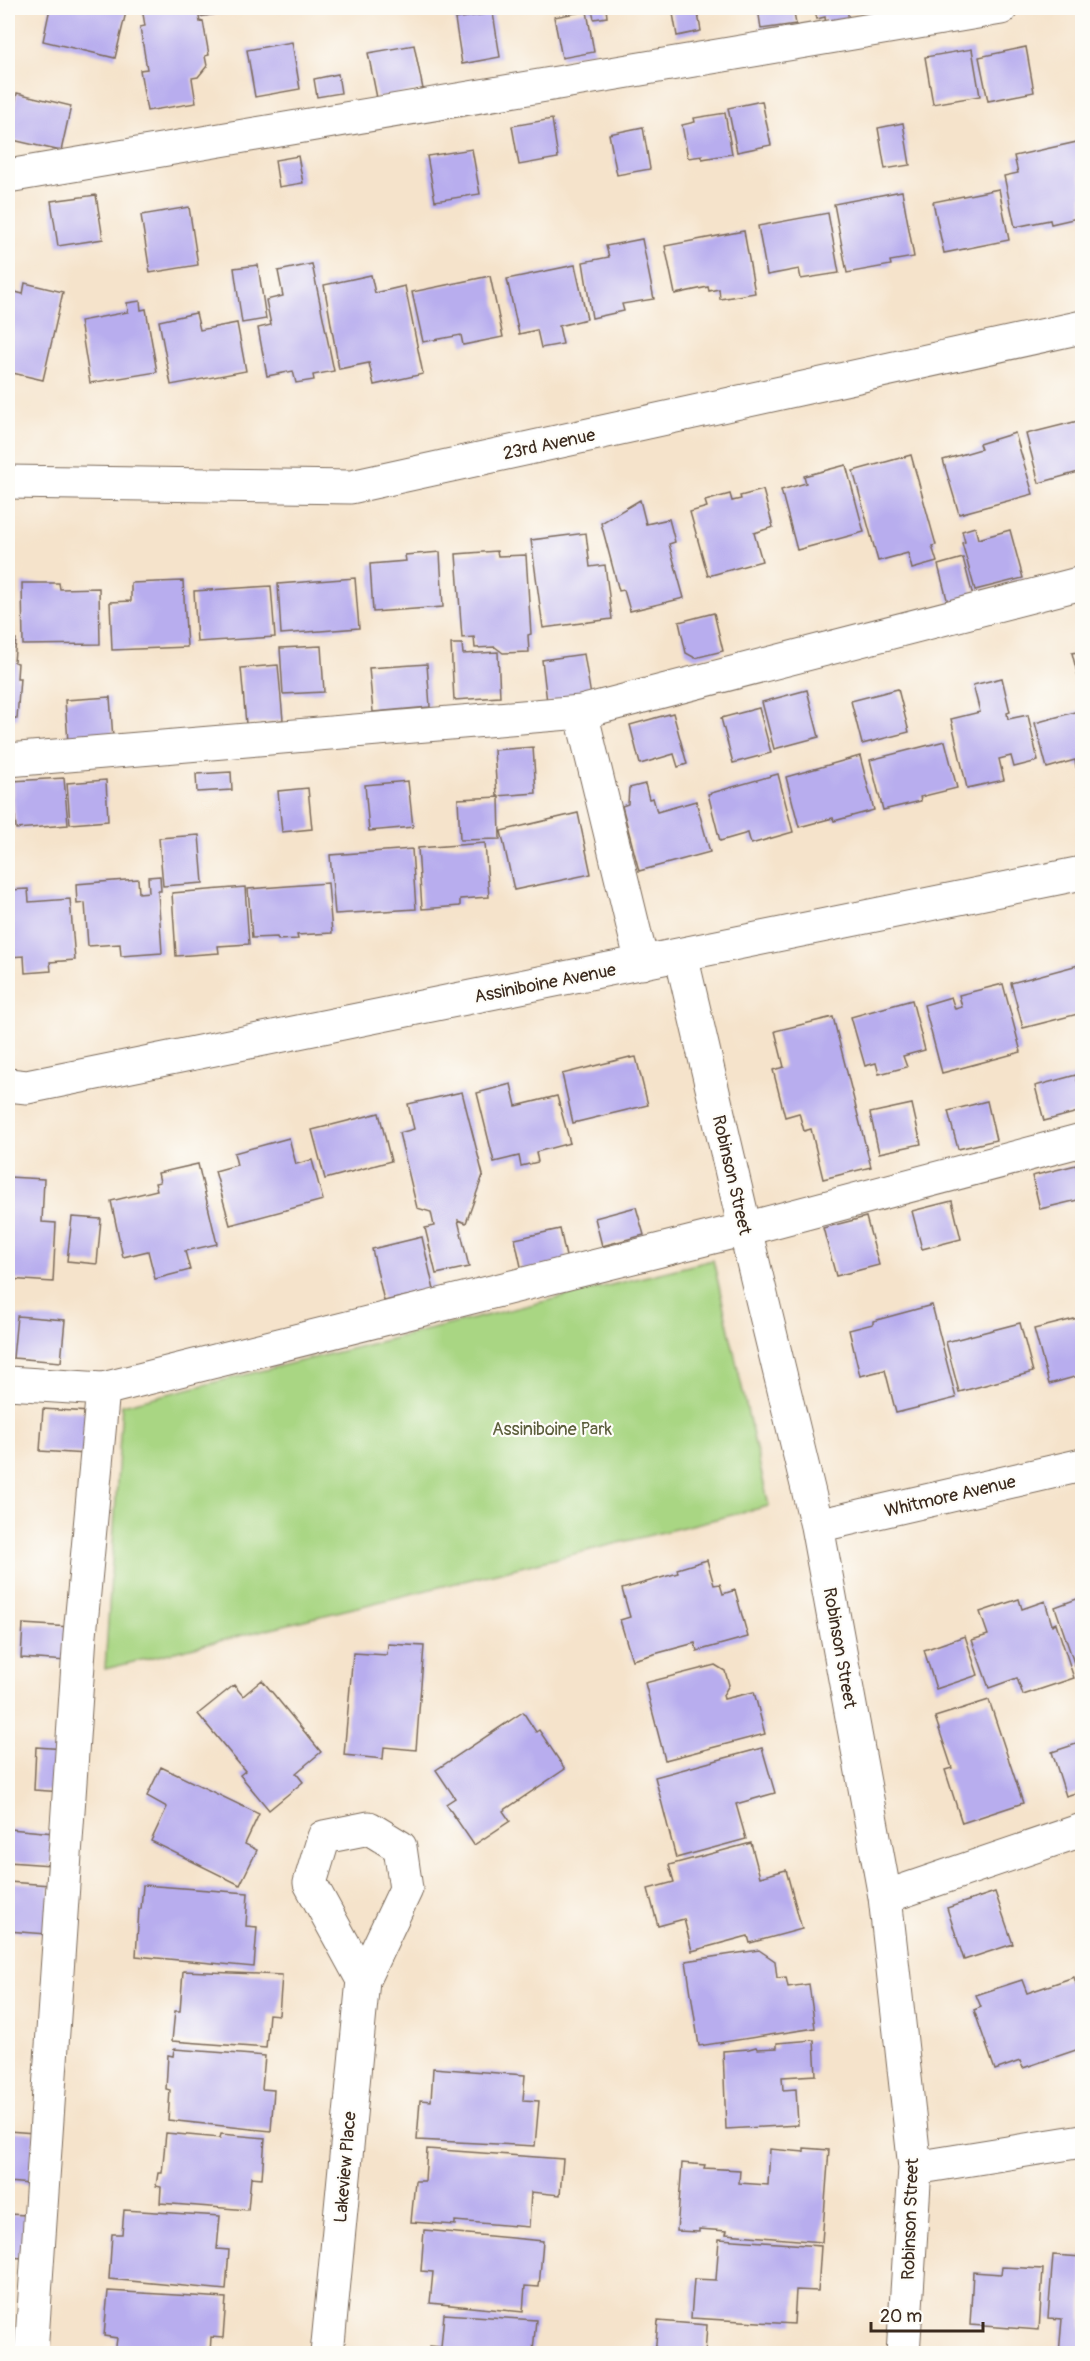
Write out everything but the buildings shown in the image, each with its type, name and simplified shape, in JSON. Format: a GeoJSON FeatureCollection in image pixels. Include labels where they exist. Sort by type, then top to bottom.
{"type":"FeatureCollection","features":[{"type":"Feature","properties":{"kind":"street"},"geometry":{"type":"LineString","coordinates":[[8,176],[1000,8]]}},
{"type":"Feature","properties":{"kind":"street","name":"23rd Avenue"},"geometry":{"type":"LineString","coordinates":[[8,482],[351,487],[1083,327]]}},
{"type":"Feature","properties":{"kind":"street"},"geometry":{"type":"LineString","coordinates":[[8,760],[581,712],[1083,583]]}},
{"type":"Feature","properties":{"kind":"street"},"geometry":{"type":"LineString","coordinates":[[581,712],[642,963]]}},
{"type":"Feature","properties":{"kind":"street","name":"Assiniboine Avenue"},"geometry":{"type":"LineString","coordinates":[[8,1085],[27,1087],[1083,873]]}},
{"type":"Feature","properties":{"kind":"street","name":"Robinson Street"},"geometry":{"type":"LineString","coordinates":[[681,955],[817,1526],[885,1897],[915,2168],[903,2354]]}},
{"type":"Feature","properties":{"kind":"street"},"geometry":{"type":"LineString","coordinates":[[8,1383],[103,1389],[745,1229],[1083,1140]]}},
{"type":"Feature","properties":{"kind":"street"},"geometry":{"type":"LineString","coordinates":[[31,2354],[79,1647],[103,1389]]}},
{"type":"Feature","properties":{"kind":"street","name":"Whitmore Avenue"},"geometry":{"type":"LineString","coordinates":[[817,1526],[1083,1465]]}},
{"type":"Feature","properties":{"kind":"street"},"geometry":{"type":"LineString","coordinates":[[885,1897],[1083,1830]]}},
{"type":"Feature","properties":{"kind":"street","name":"Lakeview Place"},"geometry":{"type":"LineString","coordinates":[[327,2354],[363,1980]]}},
{"type":"Feature","properties":{"kind":"street"},"geometry":{"type":"LineString","coordinates":[[915,2168],[1083,2141]]}},
{"type":"Feature","properties":{"kind":"green space","name":"Assiniboine Park"},"geometry":{"type":"Polygon","coordinates":[[[713,1260],[769,1506],[105,1669],[122,1405],[713,1260]]]}}]}
